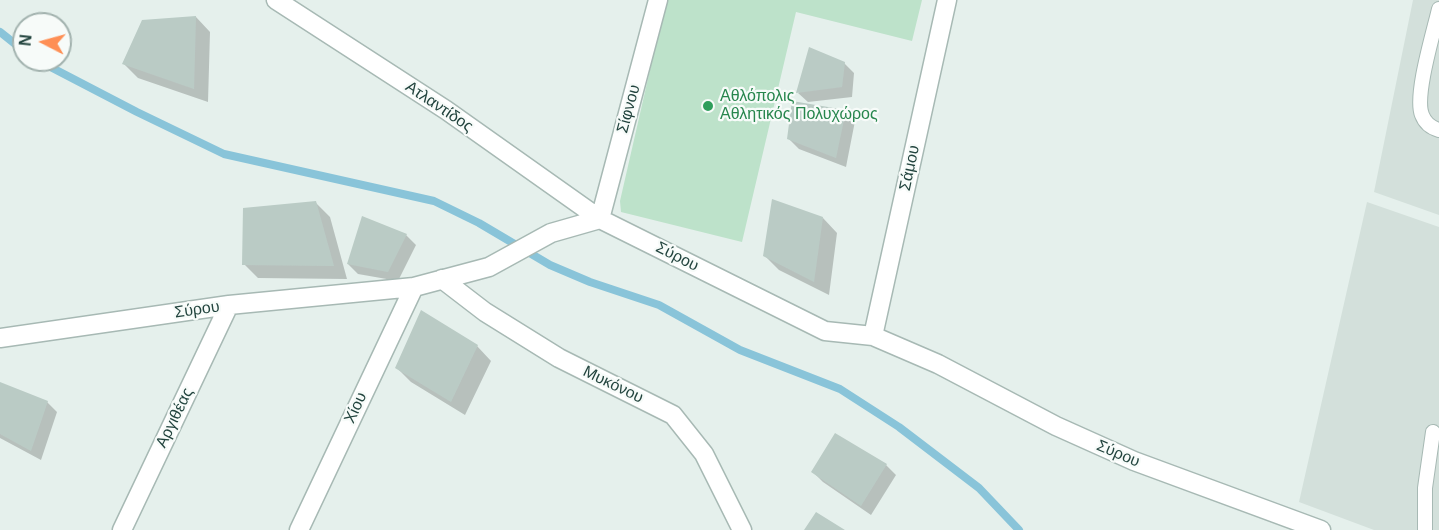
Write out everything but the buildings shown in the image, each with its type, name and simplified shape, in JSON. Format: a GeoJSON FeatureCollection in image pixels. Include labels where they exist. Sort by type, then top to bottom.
{"type":"FeatureCollection","features":[{"type":"Feature","properties":{"kind":"street","name":"Ατλαντίδος"},"geometry":{"type":"LineString","coordinates":[[276,0],[446,110],[600,219]]}},
{"type":"Feature","properties":{"kind":"street","name":"Σίφνου"},"geometry":{"type":"LineString","coordinates":[[600,219],[658,0]]}},
{"type":"Feature","properties":{"kind":"street","name":"Σάμου"},"geometry":{"type":"LineString","coordinates":[[873,336],[947,0]]}},
{"type":"Feature","properties":{"kind":"street","name":"Σύρου"},"geometry":{"type":"LineString","coordinates":[[0,338],[229,305],[414,287],[489,267],[551,233],[600,219],[825,331],[873,336],[938,364],[1056,426],[1134,461],[1321,530]]}},
{"type":"Feature","properties":{"kind":"street","name":"Μυκόνου"},"geometry":{"type":"LineString","coordinates":[[442,279],[485,312],[559,358],[673,415],[704,454],[742,530]]}},
{"type":"Feature","properties":{"kind":"street","name":"Χίου"},"geometry":{"type":"LineString","coordinates":[[299,530],[414,287]]}},
{"type":"Feature","properties":{"kind":"street","name":"Αργιθέας"},"geometry":{"type":"LineString","coordinates":[[122,530],[229,305]]}},
{"type":"Feature","properties":{"kind":"lane"},"geometry":{"type":"LineString","coordinates":[[1439,9],[1420,92],[1421,115],[1432,128],[1439,130]]}},
{"type":"Feature","properties":{"kind":"lane"},"geometry":{"type":"LineString","coordinates":[[1425,530],[1425,488],[1433,432]]}},
{"type":"Feature","properties":{"kind":"shaded area"},"geometry":{"type":"Polygon","coordinates":[[[1413,0],[1439,0],[1439,215],[1374,192],[1413,0]]]}},
{"type":"Feature","properties":{"kind":"shaded area"},"geometry":{"type":"Polygon","coordinates":[[[1367,202],[1439,227],[1439,530],[1374,530],[1299,502],[1367,202]]]}},
{"type":"Feature","properties":{"kind":"green space","name":"Αθλόπολις Αθλητικός Πολυχώρος"},"geometry":{"type":"Polygon","coordinates":[[[666,0],[922,0],[912,41],[796,12],[742,242],[621,212],[620,201],[666,0]]]}},
{"type":"Feature","properties":{"kind":"waterway"},"geometry":{"type":"LineString","coordinates":[[0,32],[12,42]]}},
{"type":"Feature","properties":{"kind":"waterway"},"geometry":{"type":"LineString","coordinates":[[60,72],[224,154],[434,201],[479,223],[550,265],[590,282],[659,305],[740,350],[840,389],[899,427],[979,488],[1019,530]]}},
{"type":"Feature","properties":{"kind":"place","name":"Αθλόπολις Αθλητικός Πολυχώρος"},"geometry":{"type":"Point","coordinates":[708,106]}}]}
